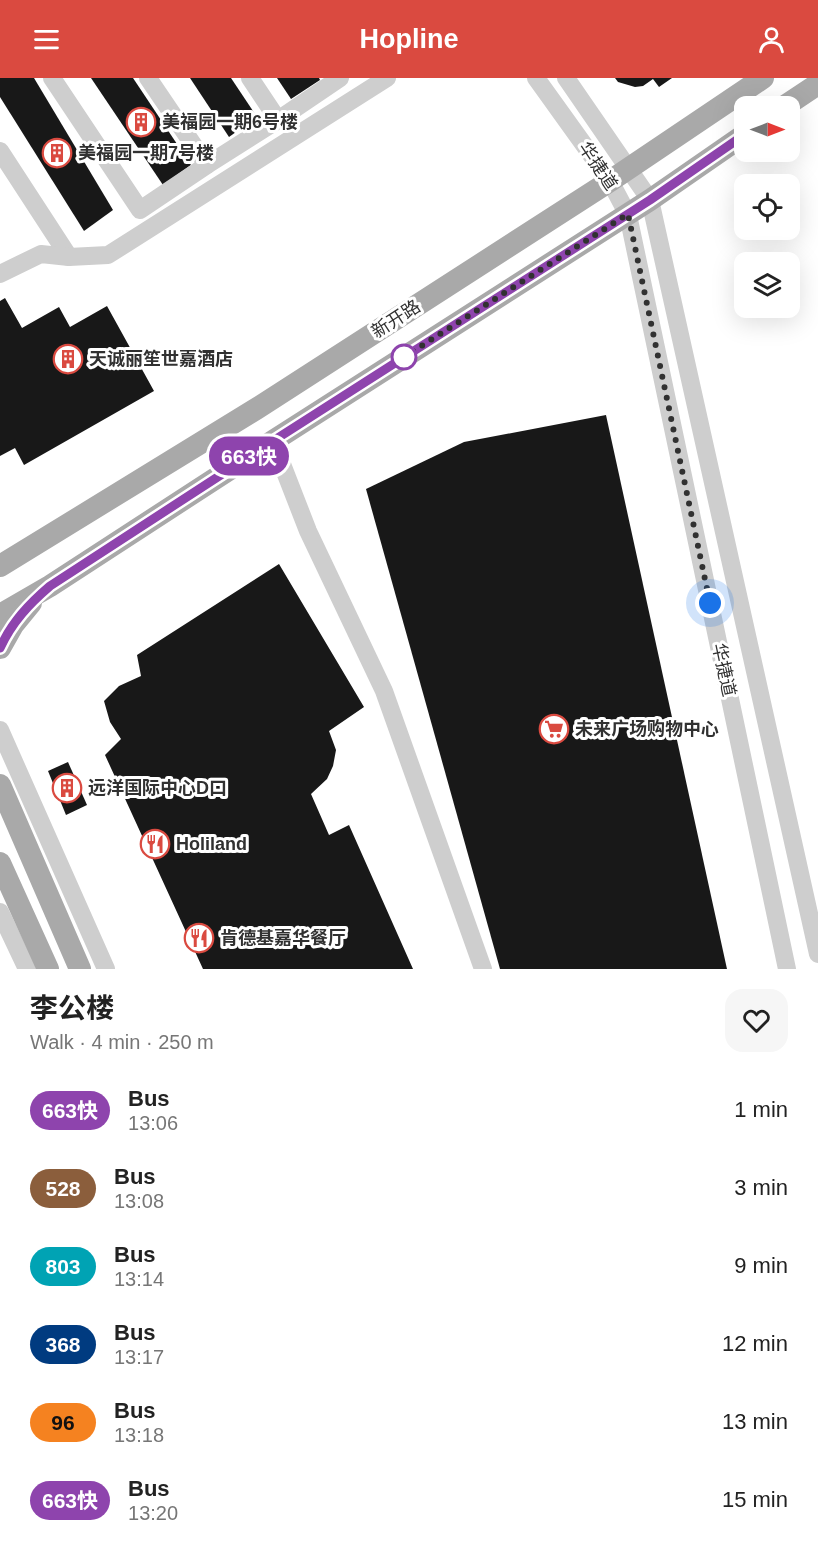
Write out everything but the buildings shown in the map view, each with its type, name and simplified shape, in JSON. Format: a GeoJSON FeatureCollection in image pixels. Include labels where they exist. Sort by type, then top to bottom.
{"type":"FeatureCollection","features":[{"type":"Feature","properties":{"kind":"main road","name":"新开路"},"geometry":{"type":"LineString","coordinates":[[24,551],[256,409],[610,181],[763,78]]}},
{"type":"Feature","properties":{"kind":"main road"},"geometry":{"type":"LineString","coordinates":[[800,96],[818,84]]}},
{"type":"Feature","properties":{"kind":"main road","name":"新开路"},"geometry":{"type":"LineString","coordinates":[[50,586],[650,200],[734,142]]}},
{"type":"Feature","properties":{"kind":"main road"},"geometry":{"type":"LineString","coordinates":[[0,560],[24,551]]}},
{"type":"Feature","properties":{"kind":"main road"},"geometry":{"type":"LineString","coordinates":[[0,566],[24,551]]}},
{"type":"Feature","properties":{"kind":"main road"},"geometry":{"type":"LineString","coordinates":[[0,571],[24,551]]}},
{"type":"Feature","properties":{"kind":"main road"},"geometry":{"type":"LineString","coordinates":[[0,604],[50,586]]}},
{"type":"Feature","properties":{"kind":"main road"},"geometry":{"type":"LineString","coordinates":[[0,615],[50,586]]}},
{"type":"Feature","properties":{"kind":"main road"},"geometry":{"type":"LineString","coordinates":[[0,648],[21,614],[50,586]]}},
{"type":"Feature","properties":{"kind":"main road"},"geometry":{"type":"LineString","coordinates":[[0,785],[80,969]]}},
{"type":"Feature","properties":{"kind":"main road"},"geometry":{"type":"LineString","coordinates":[[0,863],[48,969]]}},
{"type":"Feature","properties":{"kind":"street"},"geometry":{"type":"LineString","coordinates":[[52,78],[140,210],[340,78]]}},
{"type":"Feature","properties":{"kind":"street"},"geometry":{"type":"LineString","coordinates":[[148,78],[207,165]]}},
{"type":"Feature","properties":{"kind":"street"},"geometry":{"type":"LineString","coordinates":[[250,78],[278,120]]}},
{"type":"Feature","properties":{"kind":"street"},"geometry":{"type":"LineString","coordinates":[[1,272],[41,254],[69,258],[108,255],[387,78]]}},
{"type":"Feature","properties":{"kind":"street","name":"华捷道"},"geometry":{"type":"LineString","coordinates":[[536,78],[610,181],[628,214],[787,969]]}},
{"type":"Feature","properties":{"kind":"street","name":"华捷道"},"geometry":{"type":"LineString","coordinates":[[566,78],[650,200],[818,954]]}},
{"type":"Feature","properties":{"kind":"street"},"geometry":{"type":"LineString","coordinates":[[0,151],[69,258]]}},
{"type":"Feature","properties":{"kind":"street"},"geometry":{"type":"LineString","coordinates":[[273,441],[308,531],[384,691],[483,969]]}},
{"type":"Feature","properties":{"kind":"street"},"geometry":{"type":"LineString","coordinates":[[0,730],[106,969]]}},
{"type":"Feature","properties":{"kind":"street"},"geometry":{"type":"LineString","coordinates":[[0,912],[27,969]]}},
{"type":"Feature","properties":{"kind":"bus line","name":"663快"},"geometry":{"type":"LineString","coordinates":[[0,648],[21,614],[50,586],[650,200],[734,142]]}},
{"type":"Feature","properties":{"kind":"place","name":"美福园一期6号楼"},"geometry":{"type":"Point","coordinates":[141,122]}},
{"type":"Feature","properties":{"kind":"place","name":"美福园一期7号楼"},"geometry":{"type":"Point","coordinates":[57,153]}},
{"type":"Feature","properties":{"kind":"place","name":"天诚丽笙世嘉酒店"},"geometry":{"type":"Point","coordinates":[68,359]}},
{"type":"Feature","properties":{"kind":"place","name":"未来广场购物中心"},"geometry":{"type":"Point","coordinates":[554,729]}},
{"type":"Feature","properties":{"kind":"place","name":"远洋国际中心D口"},"geometry":{"type":"Point","coordinates":[67,788]}},
{"type":"Feature","properties":{"kind":"place","name":"Holiland"},"geometry":{"type":"Point","coordinates":[155,844]}},
{"type":"Feature","properties":{"kind":"place","name":"肯德基嘉华餐厅"},"geometry":{"type":"Point","coordinates":[199,938]}},
{"type":"Feature","properties":{"kind":"route"},"geometry":{"type":"LineString","coordinates":[[404,357],[628,214],[710,603]]}}]}
